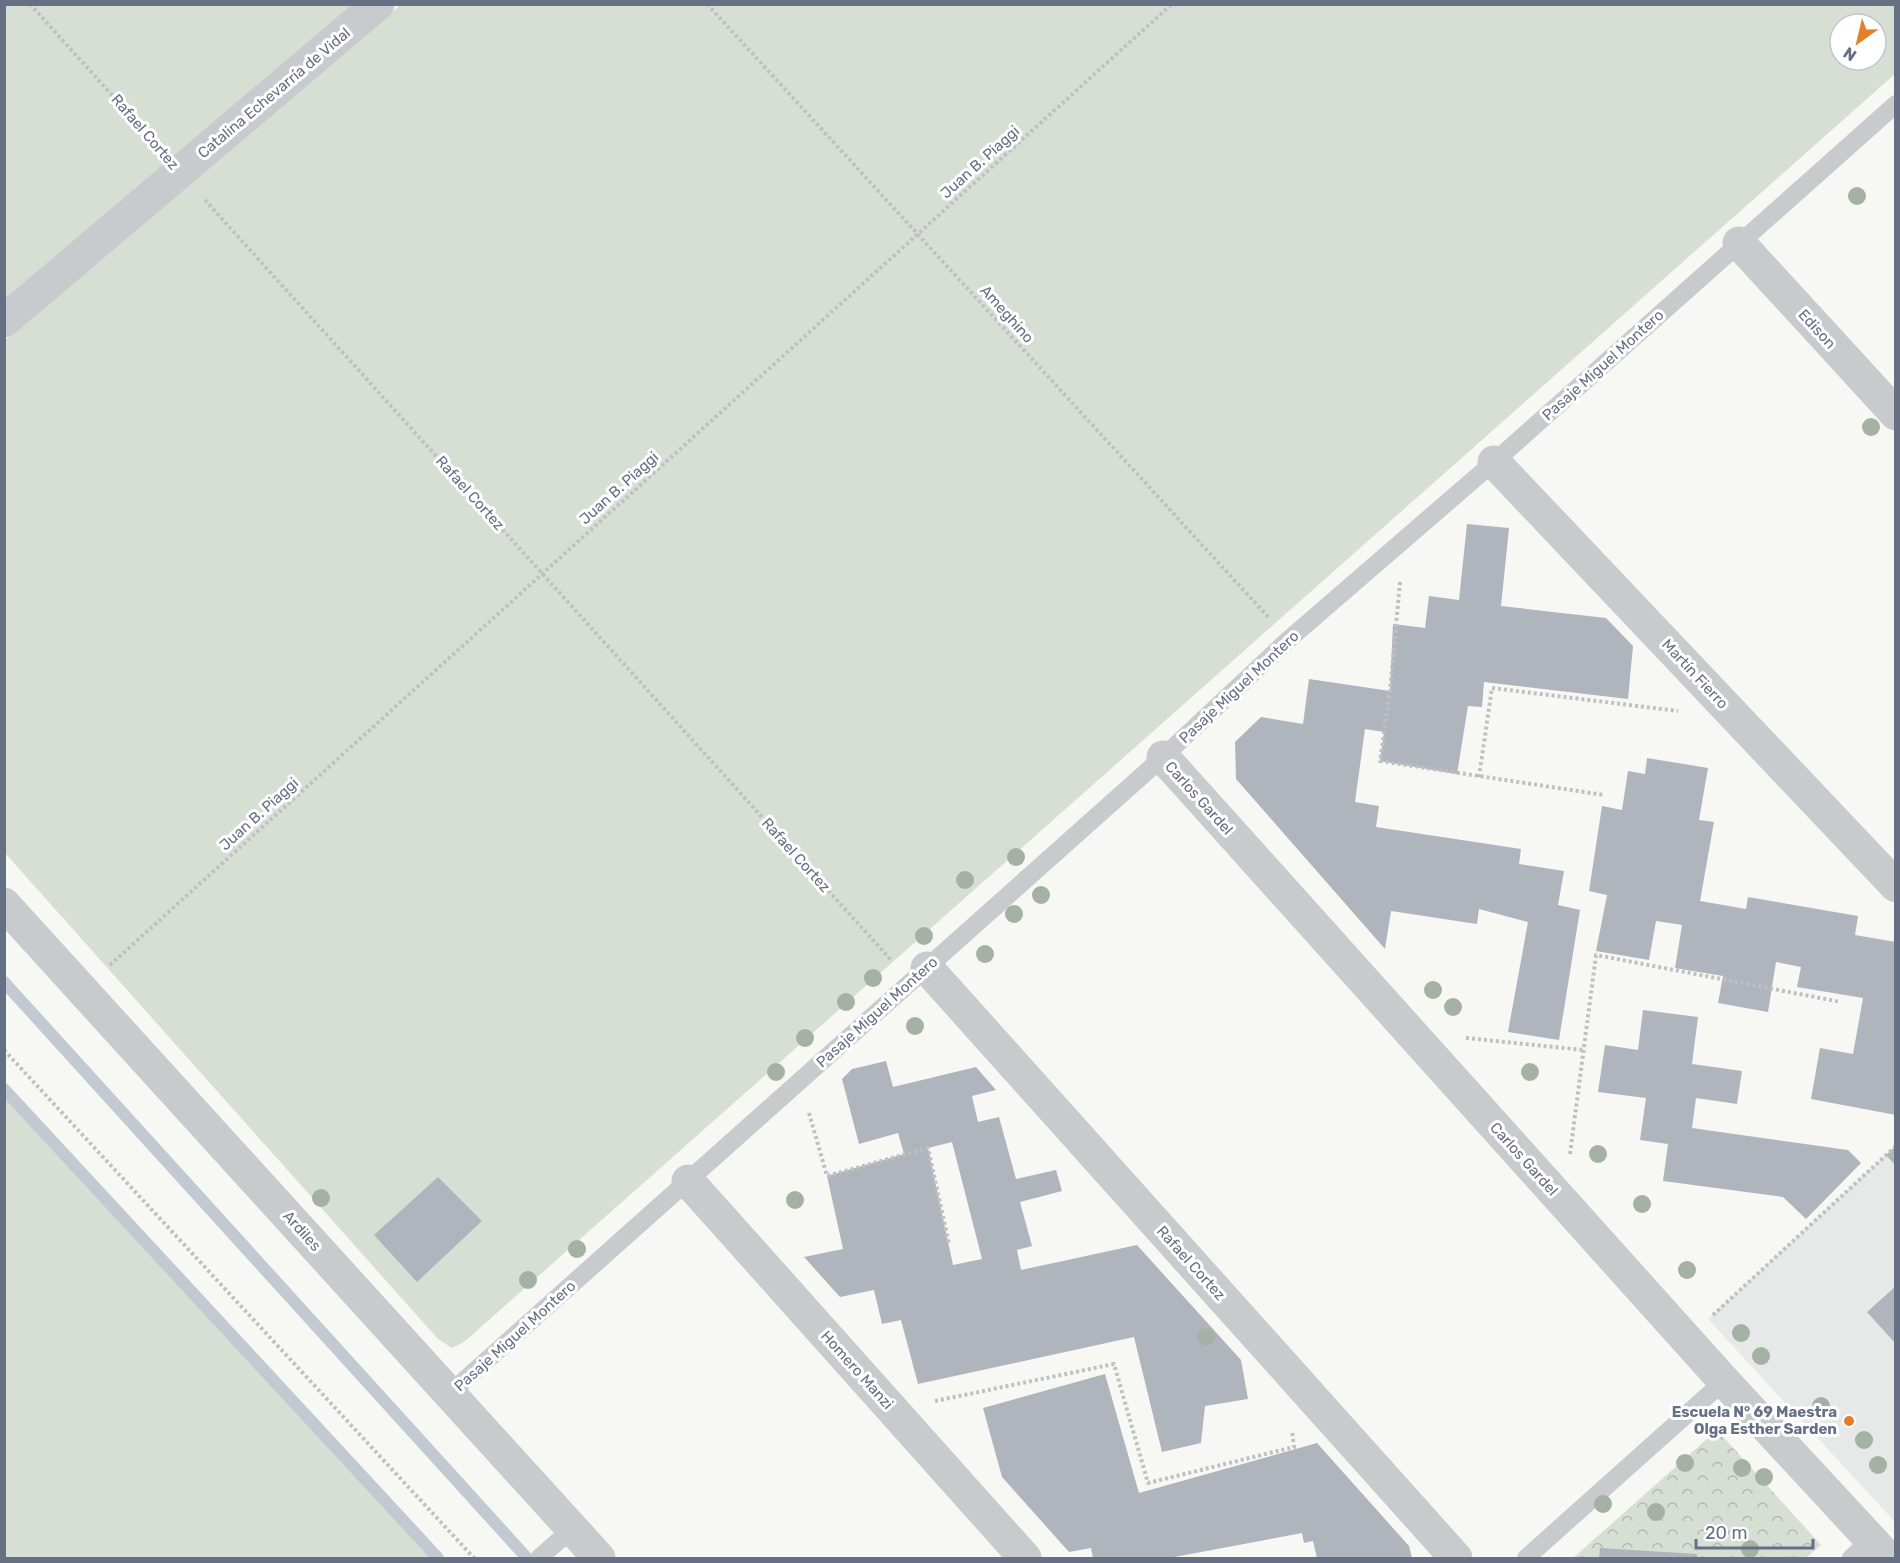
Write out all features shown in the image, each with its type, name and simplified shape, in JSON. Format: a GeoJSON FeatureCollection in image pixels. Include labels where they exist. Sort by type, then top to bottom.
{"type":"FeatureCollection","features":[{"type":"Feature","properties":{"kind":"street","name":"Catalina Echevarría de Vidal"},"geometry":{"type":"LineString","coordinates":[[4,321],[378,4]]}},
{"type":"Feature","properties":{"kind":"street","name":"Edison"},"geometry":{"type":"LineString","coordinates":[[1739,243],[1896,414]]}},
{"type":"Feature","properties":{"kind":"street","name":"Martín Fierro"},"geometry":{"type":"LineString","coordinates":[[1494,462],[1896,885]]}},
{"type":"Feature","properties":{"kind":"street","name":"Carlos Gardel"},"geometry":{"type":"LineString","coordinates":[[1163,757],[1724,1381],[1870,1552]]}},
{"type":"Feature","properties":{"kind":"street","name":"Ardiles"},"geometry":{"type":"LineString","coordinates":[[4,904],[599,1558]]}},
{"type":"Feature","properties":{"kind":"street","name":"Rafael Cortez"},"geometry":{"type":"LineString","coordinates":[[919,975],[1456,1558]]}},
{"type":"Feature","properties":{"kind":"street","name":"Homero Manzi"},"geometry":{"type":"LineString","coordinates":[[688,1181],[1025,1558]]}},
{"type":"Feature","properties":{"kind":"lane","name":"Pasaje Miguel Montero"},"geometry":{"type":"LineString","coordinates":[[450,1393],[1163,757],[1288,640],[1494,462],[1896,104]]}},
{"type":"Feature","properties":{"kind":"lane"},"geometry":{"type":"LineString","coordinates":[[1526,1558],[1724,1381]]}},
{"type":"Feature","properties":{"kind":"lane"},"geometry":{"type":"LineString","coordinates":[[538,1558],[572,1529]]}},
{"type":"Feature","properties":{"kind":"path","name":"Rafael Cortez"},"geometry":{"type":"LineString","coordinates":[[30,4],[543,573],[919,975]]}},
{"type":"Feature","properties":{"kind":"path","name":"Ameghino"},"geometry":{"type":"LineString","coordinates":[[707,4],[1288,640]]}},
{"type":"Feature","properties":{"kind":"path","name":"Juan B. Piaggi"},"geometry":{"type":"LineString","coordinates":[[82,989],[1172,4]]}},
{"type":"Feature","properties":{"kind":"path"},"geometry":{"type":"LineString","coordinates":[[1401,578],[1390,691],[1380,761],[1604,795]]}},
{"type":"Feature","properties":{"kind":"path"},"geometry":{"type":"LineString","coordinates":[[1479,777],[1492,688],[1685,712]]}},
{"type":"Feature","properties":{"kind":"path"},"geometry":{"type":"LineString","coordinates":[[1569,1163],[1596,955],[1841,1002]]}},
{"type":"Feature","properties":{"kind":"path"},"geometry":{"type":"LineString","coordinates":[[1457,1037],[1584,1050]]}},
{"type":"Feature","properties":{"kind":"path"},"geometry":{"type":"LineString","coordinates":[[4,1050],[474,1558]]}},
{"type":"Feature","properties":{"kind":"path"},"geometry":{"type":"LineString","coordinates":[[808,1112],[827,1176],[928,1148],[949,1244]]}},
{"type":"Feature","properties":{"kind":"path"},"geometry":{"type":"LineString","coordinates":[[1708,1319],[1896,1146]]}},
{"type":"Feature","properties":{"kind":"path"},"geometry":{"type":"LineString","coordinates":[[934,1401],[1114,1364],[1148,1483],[1294,1447],[1291,1424]]}},
{"type":"Feature","properties":{"kind":"shaded area","name":"Escuela N° 69 Maestra Olga Esther Sarden"},"geometry":{"type":"Polygon","coordinates":[[[1895,1146],[1895,1522],[1708,1319],[1895,1146]]]}},
{"type":"Feature","properties":{"kind":"green space"},"geometry":{"type":"Polygon","coordinates":[[[5,5],[352,5],[5,302],[5,5]]]}},
{"type":"Feature","properties":{"kind":"green space"},"geometry":{"type":"Polygon","coordinates":[[[400,5],[1895,5],[1895,74],[464,1342],[452,1348],[438,1339],[5,853],[4,341],[400,5]]]}},
{"type":"Feature","properties":{"kind":"green space"},"geometry":{"type":"Polygon","coordinates":[[[5,1089],[43,1132],[438,1558],[5,1558],[5,1089]]]}},
{"type":"Feature","properties":{"kind":"green space"},"geometry":{"type":"Polygon","coordinates":[[[1717,1430],[1821,1545],[1806,1558],[1573,1558],[1717,1430]]]}},
{"type":"Feature","properties":{"kind":"building"},"geometry":{"type":"Polygon","coordinates":[[[1467,524],[1509,528],[1501,606],[1606,618],[1633,646],[1628,699],[1484,682],[1482,707],[1468,706],[1457,774],[1380,761],[1384,732],[1365,729],[1355,802],[1379,806],[1376,827],[1521,849],[1519,864],[1564,871],[1558,905],[1580,910],[1559,1040],[1508,1032],[1528,922],[1479,909],[1477,924],[1391,911],[1385,949],[1236,779],[1235,742],[1261,717],[1303,724],[1309,679],[1390,691],[1393,624],[1425,628],[1429,596],[1459,600],[1467,524]]]}},
{"type":"Feature","properties":{"kind":"building"},"geometry":{"type":"Polygon","coordinates":[[[1647,758],[1708,768],[1699,820],[1714,822],[1700,901],[1746,909],[1748,897],[1858,916],[1855,935],[1896,942],[1896,1115],[1811,1099],[1820,1048],[1853,1054],[1863,998],[1797,987],[1801,967],[1776,962],[1768,1012],[1718,1003],[1723,976],[1675,968],[1682,925],[1656,921],[1649,960],[1596,951],[1607,895],[1589,891],[1602,806],[1622,810],[1628,771],[1645,774],[1647,758]]]}},
{"type":"Feature","properties":{"kind":"building"},"geometry":{"type":"Polygon","coordinates":[[[1643,1010],[1698,1017],[1692,1064],[1742,1071],[1737,1104],[1696,1098],[1692,1128],[1848,1150],[1861,1163],[1806,1219],[1783,1197],[1663,1181],[1668,1144],[1640,1140],[1646,1098],[1598,1092],[1605,1045],[1638,1050],[1643,1010]]]}},
{"type":"Feature","properties":{"kind":"building"},"geometry":{"type":"Polygon","coordinates":[[[886,1061],[893,1087],[976,1067],[996,1090],[972,1096],[978,1122],[999,1117],[1016,1179],[1056,1170],[1062,1191],[1020,1202],[1032,1246],[1017,1250],[1021,1270],[1137,1245],[1241,1360],[1248,1399],[1205,1406],[1201,1443],[1162,1452],[1134,1337],[918,1384],[901,1320],[882,1324],[874,1290],[840,1297],[804,1257],[843,1249],[827,1176],[904,1154],[898,1133],[859,1144],[842,1079],[852,1069],[886,1061]],[[952,1142],[928,1148],[953,1265],[982,1259],[952,1142]]]}},
{"type":"Feature","properties":{"kind":"building"},"geometry":{"type":"Polygon","coordinates":[[[1896,1146],[1896,1166],[1886,1155],[1896,1146]]]}},
{"type":"Feature","properties":{"kind":"building"},"geometry":{"type":"Polygon","coordinates":[[[438,1177],[482,1221],[417,1282],[374,1235],[438,1177]]]}},
{"type":"Feature","properties":{"kind":"building"},"geometry":{"type":"Polygon","coordinates":[[[1896,1286],[1896,1344],[1867,1312],[1896,1286]]]}},
{"type":"Feature","properties":{"kind":"building"},"geometry":{"type":"Polygon","coordinates":[[[1105,1374],[1139,1493],[1317,1443],[1409,1546],[1412,1558],[1317,1558],[1313,1541],[1304,1543],[1302,1533],[1169,1558],[1093,1558],[1091,1548],[1069,1552],[1002,1477],[983,1408],[1105,1374]]]}},
{"type":"Feature","properties":{"kind":"building"},"geometry":{"type":"Polygon","coordinates":[[[1600,1548],[1697,1554],[1697,1558],[1599,1558],[1600,1548]]]}},
{"type":"Feature","properties":{"kind":"waterway"},"geometry":{"type":"LineString","coordinates":[[4,982],[527,1558]]}},
{"type":"Feature","properties":{"kind":"waterway"},"geometry":{"type":"LineString","coordinates":[[4,1089],[438,1558]]}},
{"type":"Feature","properties":{"kind":"place","name":"Escuela N° 69 Maestra Olga Esther Sarden"},"geometry":{"type":"Point","coordinates":[1849,1421]}}]}
